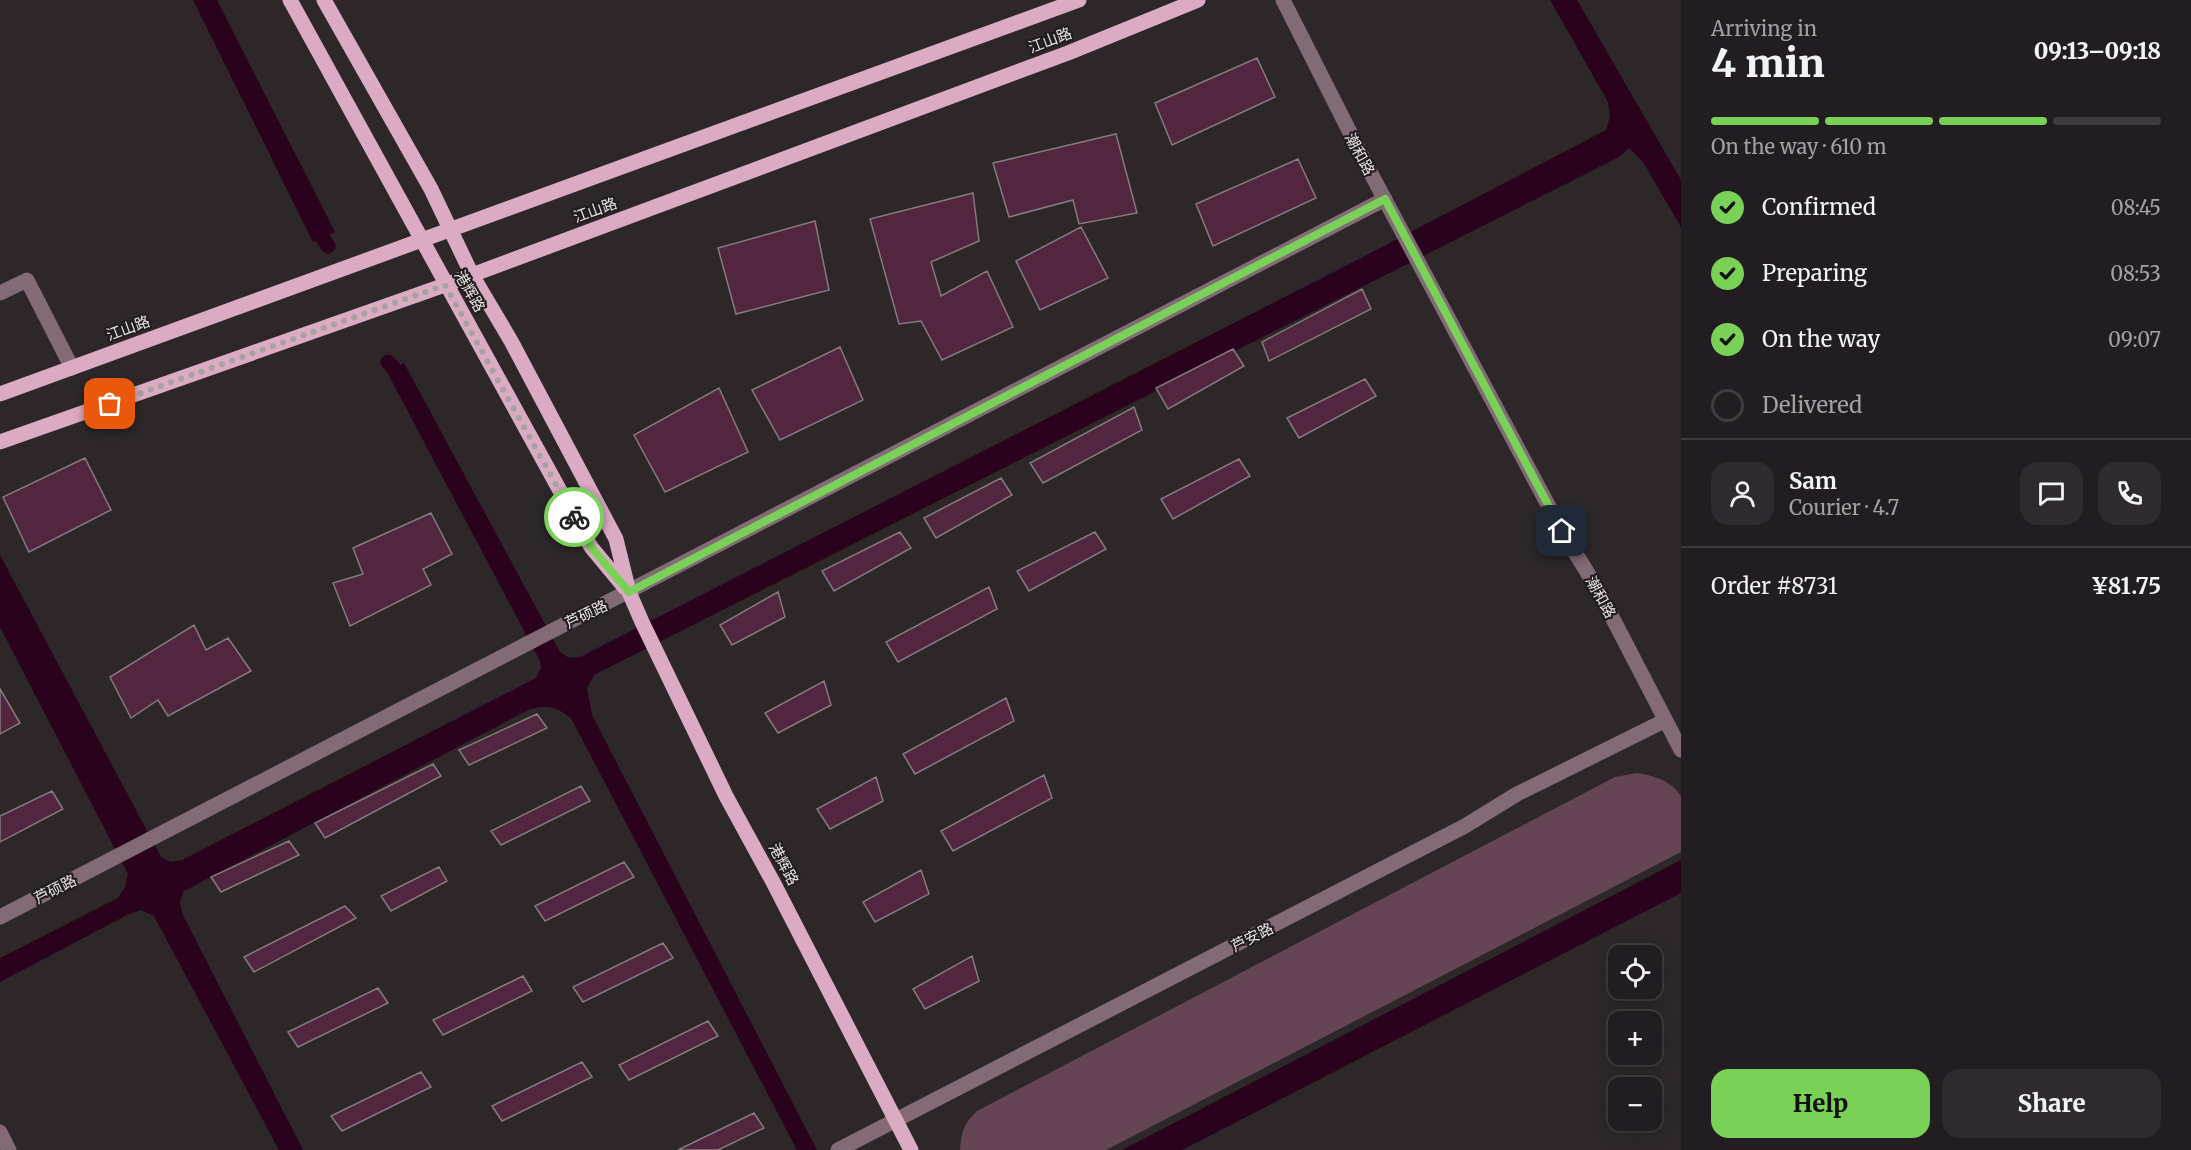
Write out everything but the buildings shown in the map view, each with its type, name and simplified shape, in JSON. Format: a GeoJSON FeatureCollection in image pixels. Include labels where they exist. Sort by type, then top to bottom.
{"type":"FeatureCollection","features":[{"type":"Feature","properties":{"kind":"main road","name":"港辉路"},"geometry":{"type":"LineString","coordinates":[[290,0],[591,547],[629,592]]}},
{"type":"Feature","properties":{"kind":"main road","name":"港辉路"},"geometry":{"type":"LineString","coordinates":[[324,0],[400,132],[472,275],[511,341],[616,539],[629,592],[726,796],[774,882],[911,1150]]}},
{"type":"Feature","properties":{"kind":"main road","name":"江山路"},"geometry":{"type":"LineString","coordinates":[[0,394],[1079,0]]}},
{"type":"Feature","properties":{"kind":"main road","name":"江山路"},"geometry":{"type":"LineString","coordinates":[[0,442],[445,285],[1068,53],[1197,0]]}},
{"type":"Feature","properties":{"kind":"street","name":"潮和路"},"geometry":{"type":"LineString","coordinates":[[1283,0],[1415,256],[1562,531],[1598,590],[1681,750]]}},
{"type":"Feature","properties":{"kind":"street","name":"芦硕路"},"geometry":{"type":"LineString","coordinates":[[0,917],[1385,199]]}},
{"type":"Feature","properties":{"kind":"street"},"geometry":{"type":"LineString","coordinates":[[0,294],[27,280],[72,368]]}},
{"type":"Feature","properties":{"kind":"street","name":"芦安路"},"geometry":{"type":"LineString","coordinates":[[838,1150],[1455,832],[1517,794],[1664,721]]}},
{"type":"Feature","properties":{"kind":"street"},"geometry":{"type":"LineString","coordinates":[[0,1132],[9,1150]]}},
{"type":"Feature","properties":{"kind":"shaded area"},"geometry":{"type":"Polygon","coordinates":[[[193,0],[217,0],[335,232],[313,242],[193,0]]]}},
{"type":"Feature","properties":{"kind":"shaded area"},"geometry":{"type":"Polygon","coordinates":[[[1550,0],[1577,0],[1681,180],[1681,227],[1643,162],[1629,148],[1619,157],[594,675],[587,688],[592,715],[817,1150],[797,1150],[571,718],[551,707],[528,710],[184,891],[180,902],[182,913],[303,1150],[279,1150],[154,916],[141,910],[127,915],[0,982],[0,958],[118,898],[125,887],[128,874],[0,627],[0,555],[161,857],[171,862],[182,860],[536,678],[541,668],[540,661],[388,374],[404,363],[560,652],[569,658],[580,657],[1361,258],[1606,130],[1610,117],[1608,102],[1550,0]]]}},
{"type":"Feature","properties":{"kind":"shaded area"},"geometry":{"type":"Polygon","coordinates":[[[1637,773],[1662,780],[1672,786],[1681,796],[1681,852],[1106,1150],[960,1150],[964,1128],[977,1111],[1615,777],[1637,773]]]}},
{"type":"Feature","properties":{"kind":"shaded area"},"geometry":{"type":"Polygon","coordinates":[[[1681,860],[1681,893],[1182,1150],[1122,1150],[1681,860]]]}},
{"type":"Feature","properties":{"kind":"waterway"},"geometry":{"type":"LineString","coordinates":[[323,238],[328,246]]}},
{"type":"Feature","properties":{"kind":"waterway"},"geometry":{"type":"LineString","coordinates":[[388,362],[395,370]]}},
{"type":"Feature","properties":{"kind":"way so far"},"geometry":{"type":"LineString","coordinates":[[110,404],[445,285],[574,517]]}},
{"type":"Feature","properties":{"kind":"route"},"geometry":{"type":"LineString","coordinates":[[574,517],[591,547],[629,592],[1385,199],[1562,531]]}}]}
